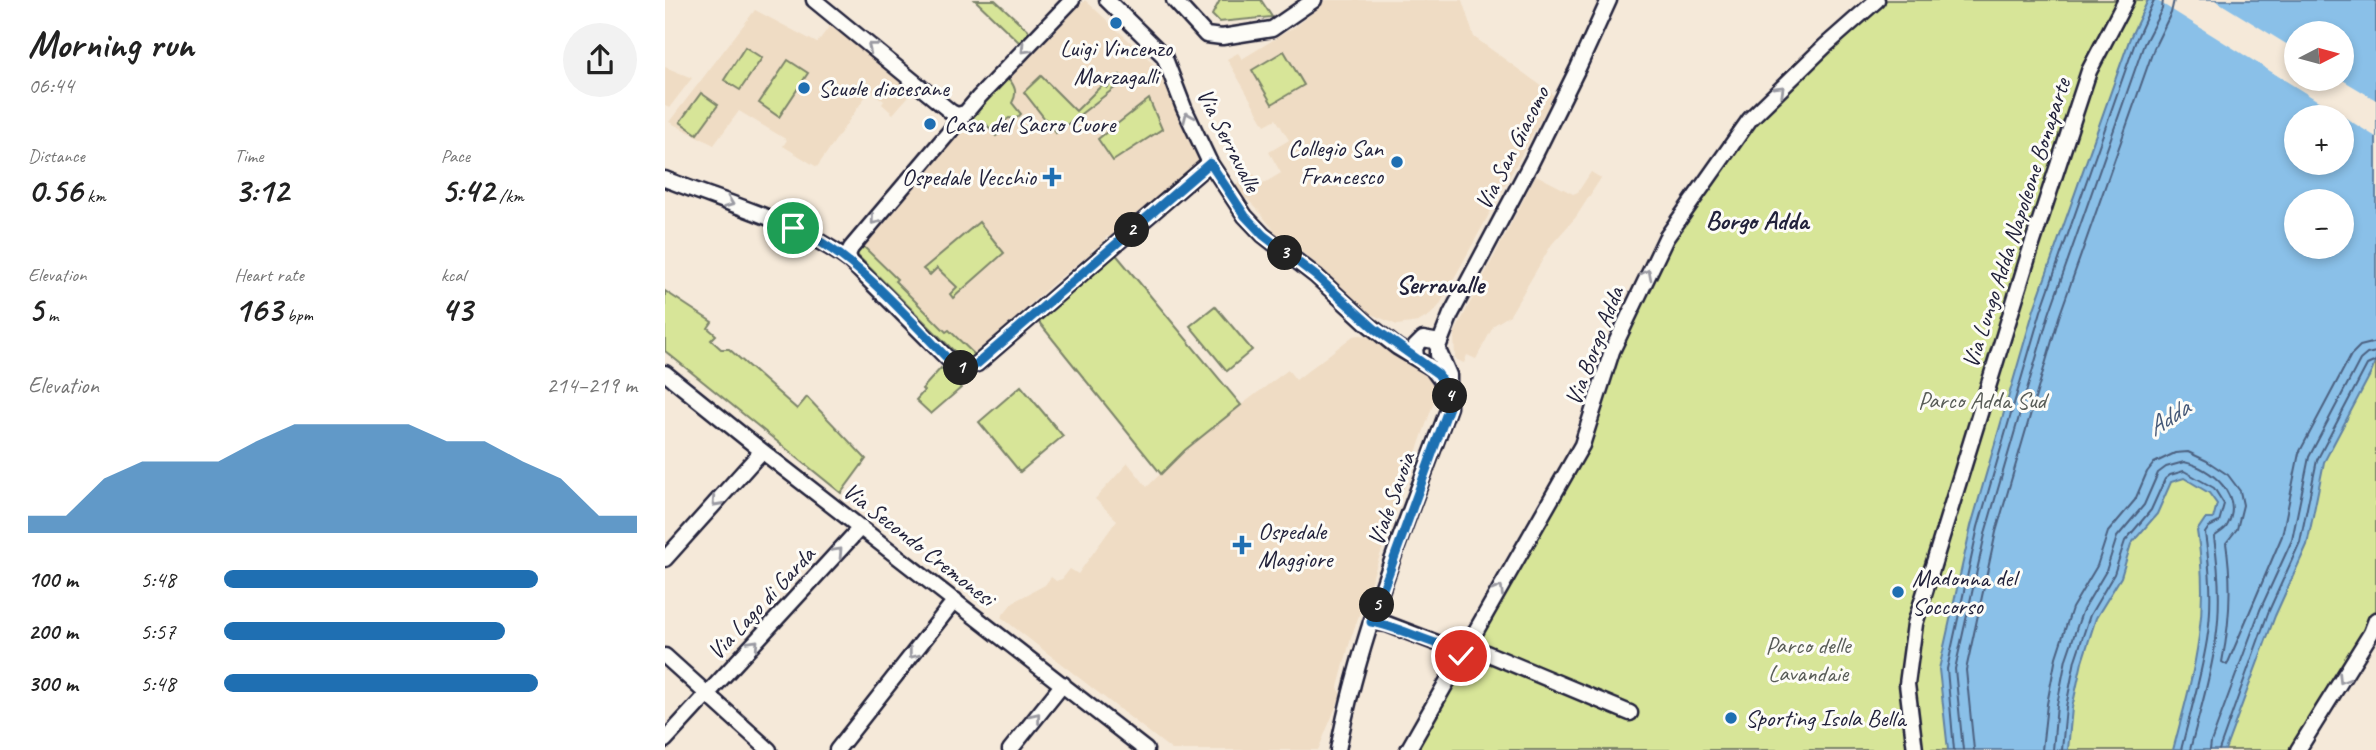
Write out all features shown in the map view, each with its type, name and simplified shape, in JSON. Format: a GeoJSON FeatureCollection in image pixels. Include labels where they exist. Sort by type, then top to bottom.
{"type":"FeatureCollection","features":[{"type":"Feature","properties":{"kind":"street"},"geometry":{"type":"LineString","coordinates":[[814,0],[951,112],[957,115],[965,113]]}},
{"type":"Feature","properties":{"kind":"street"},"geometry":{"type":"LineString","coordinates":[[850,261],[848,254],[851,248],[965,113],[1072,0]]}},
{"type":"Feature","properties":{"kind":"street","name":"Via Serravalle"},"geometry":{"type":"LineString","coordinates":[[1107,0],[1159,50],[1171,69],[1184,108],[1210,163],[1234,202],[1255,228],[1397,346],[1420,360]]}},
{"type":"Feature","properties":{"kind":"street"},"geometry":{"type":"LineString","coordinates":[[1174,0],[1199,29],[1213,37],[1277,26],[1314,0]]}},
{"type":"Feature","properties":{"kind":"street","name":"Via San Giacomo"},"geometry":{"type":"LineString","coordinates":[[1420,360],[1414,351],[1431,344],[1451,314],[1531,163],[1609,0]]}},
{"type":"Feature","properties":{"kind":"street","name":"Via Borgo Adda"},"geometry":{"type":"LineString","coordinates":[[1408,750],[1582,445],[1612,351],[1666,238],[1750,119],[1877,0]]}},
{"type":"Feature","properties":{"kind":"street","name":"Via Lungo Adda Napoleone Bonaparte"},"geometry":{"type":"LineString","coordinates":[[1915,750],[1907,684],[1915,624],[2029,254],[2089,71],[2126,0]]}},
{"type":"Feature","properties":{"kind":"street"},"geometry":{"type":"LineString","coordinates":[[665,179],[809,235],[850,261],[951,362],[964,369],[977,364],[1210,163]]}},
{"type":"Feature","properties":{"kind":"street","name":"Via Serravalle"},"geometry":{"type":"LineString","coordinates":[[1383,334],[1431,344]]}},
{"type":"Feature","properties":{"kind":"street"},"geometry":{"type":"LineString","coordinates":[[1420,360],[1432,362],[1431,344]]}},
{"type":"Feature","properties":{"kind":"street","name":"Viale Savoia"},"geometry":{"type":"LineString","coordinates":[[1346,709],[1371,622],[1449,407],[1449,375],[1431,344]]}},
{"type":"Feature","properties":{"kind":"street"},"geometry":{"type":"LineString","coordinates":[[1420,360],[1438,374],[1449,391]]}},
{"type":"Feature","properties":{"kind":"street","name":"Via Secondo Cremonesi"},"geometry":{"type":"LineString","coordinates":[[665,373],[1146,750]]}},
{"type":"Feature","properties":{"kind":"street"},"geometry":{"type":"LineString","coordinates":[[665,559],[762,451]]}},
{"type":"Feature","properties":{"kind":"street","name":"Via Lago di Garda"},"geometry":{"type":"LineString","coordinates":[[665,740],[861,527]]}},
{"type":"Feature","properties":{"kind":"street"},"geometry":{"type":"LineString","coordinates":[[837,750],[955,600]]}},
{"type":"Feature","properties":{"kind":"street"},"geometry":{"type":"LineString","coordinates":[[2298,750],[2371,633],[2376,620]]}},
{"type":"Feature","properties":{"kind":"street"},"geometry":{"type":"LineString","coordinates":[[1371,622],[1387,624],[1450,648],[1479,650],[1630,713]]}},
{"type":"Feature","properties":{"kind":"street"},"geometry":{"type":"LineString","coordinates":[[665,656],[769,750]]}},
{"type":"Feature","properties":{"kind":"street"},"geometry":{"type":"LineString","coordinates":[[1010,750],[1063,684]]}},
{"type":"Feature","properties":{"kind":"street"},"geometry":{"type":"LineString","coordinates":[[1329,750],[1346,709]]}},
{"type":"Feature","properties":{"kind":"street"},"geometry":{"type":"LineString","coordinates":[[1338,750],[1346,709]]}},
{"type":"Feature","properties":{"kind":"shaded area","name":"Ospedale Vecchio"},"geometry":{"type":"Polygon","coordinates":[[[1085,0],[1151,61],[1170,87],[1201,163],[1109,238],[1108,236],[1104,239],[1105,245],[1099,250],[1091,250],[1092,252],[1051,285],[971,359],[964,360],[858,256],[857,252],[965,124],[1085,0]]]}},
{"type":"Feature","properties":{"kind":"shaded area","name":"Collegio San Francesco"},"geometry":{"type":"Polygon","coordinates":[[[1326,0],[1462,0],[1474,37],[1554,95],[1439,306],[1418,322],[1397,325],[1371,314],[1307,256],[1280,238],[1236,188],[1236,185],[1254,174],[1261,185],[1281,173],[1269,152],[1289,140],[1276,119],[1265,125],[1227,59],[1238,53],[1242,59],[1299,24],[1326,0]]]}},
{"type":"Feature","properties":{"kind":"shaded area","name":"Scuole diocesane"},"geometry":{"type":"Polygon","coordinates":[[[755,10],[817,43],[832,23],[915,89],[893,114],[882,104],[884,101],[870,90],[817,167],[783,146],[787,140],[739,111],[714,145],[669,122],[755,10]]]}},
{"type":"Feature","properties":{"kind":"shaded area"},"geometry":{"type":"Polygon","coordinates":[[[665,67],[692,78],[669,108],[665,105],[665,67]]]}},
{"type":"Feature","properties":{"kind":"shaded area"},"geometry":{"type":"Polygon","coordinates":[[[1591,172],[1601,178],[1576,217],[1552,244],[1510,315],[1494,325],[1476,359],[1467,355],[1464,363],[1455,359],[1454,334],[1536,175],[1573,194],[1578,192],[1591,172]]]}},
{"type":"Feature","properties":{"kind":"shaded area","name":"Ospedale Maggiore"},"geometry":{"type":"Polygon","coordinates":[[[1353,336],[1372,336],[1429,376],[1436,396],[1351,638],[1338,687],[1341,695],[1318,750],[1172,750],[1001,617],[1013,602],[1045,585],[1051,577],[1056,581],[1062,579],[1070,569],[1078,574],[1117,520],[1095,499],[1128,463],[1147,487],[1185,450],[1288,370],[1296,380],[1353,336]]]}},
{"type":"Feature","properties":{"kind":"green space"},"geometry":{"type":"Polygon","coordinates":[[[975,0],[995,0],[1031,33],[1021,44],[975,0]]]}},
{"type":"Feature","properties":{"kind":"green space"},"geometry":{"type":"Polygon","coordinates":[[[1220,0],[1261,0],[1272,17],[1219,22],[1212,15],[1220,0]]]}},
{"type":"Feature","properties":{"kind":"green space","name":"Parco Adda Sud"},"geometry":{"type":"Polygon","coordinates":[[[1887,0],[2376,0],[2376,610],[2369,632],[2295,750],[1413,750],[1583,451],[1615,353],[1673,233],[1752,123],[1826,50],[1887,0]]]}},
{"type":"Feature","properties":{"kind":"green space"},"geometry":{"type":"Polygon","coordinates":[[[745,47],[762,58],[740,90],[724,80],[745,47]]]}},
{"type":"Feature","properties":{"kind":"green space"},"geometry":{"type":"Polygon","coordinates":[[[1284,51],[1304,85],[1272,104],[1252,70],[1284,51]]]}},
{"type":"Feature","properties":{"kind":"green space"},"geometry":{"type":"Polygon","coordinates":[[[788,60],[808,73],[779,117],[759,103],[788,60]]]}},
{"type":"Feature","properties":{"kind":"green space"},"geometry":{"type":"Polygon","coordinates":[[[1120,75],[1125,80],[1056,133],[1024,92],[1041,76],[1076,111],[1103,84],[1107,88],[1120,75]]]}},
{"type":"Feature","properties":{"kind":"green space"},"geometry":{"type":"Polygon","coordinates":[[[1008,78],[1015,90],[1012,103],[1021,114],[1016,119],[1009,118],[1001,124],[1002,131],[996,136],[987,125],[976,127],[967,121],[1008,78]]]}},
{"type":"Feature","properties":{"kind":"green space"},"geometry":{"type":"Polygon","coordinates":[[[701,93],[718,105],[697,134],[680,122],[701,93]]]}},
{"type":"Feature","properties":{"kind":"green space"},"geometry":{"type":"Polygon","coordinates":[[[1149,99],[1162,129],[1113,161],[1098,139],[1149,99]]]}},
{"type":"Feature","properties":{"kind":"green space"},"geometry":{"type":"Polygon","coordinates":[[[979,222],[1004,253],[953,298],[950,294],[957,287],[937,268],[930,275],[923,269],[979,222]]]}},
{"type":"Feature","properties":{"kind":"green space"},"geometry":{"type":"Polygon","coordinates":[[[863,246],[946,332],[949,330],[975,355],[969,360],[961,358],[858,256],[857,252],[863,246]]]}},
{"type":"Feature","properties":{"kind":"green space"},"geometry":{"type":"Polygon","coordinates":[[[1114,252],[1241,405],[1185,450],[1161,474],[1038,321],[1114,252]]]}},
{"type":"Feature","properties":{"kind":"green space"},"geometry":{"type":"Polygon","coordinates":[[[665,291],[712,322],[708,328],[716,335],[711,340],[721,349],[729,349],[797,409],[807,397],[866,459],[841,493],[665,351],[665,291]]]}},
{"type":"Feature","properties":{"kind":"green space"},"geometry":{"type":"Polygon","coordinates":[[[1215,306],[1252,350],[1227,371],[1190,326],[1215,306]]]}},
{"type":"Feature","properties":{"kind":"green space"},"geometry":{"type":"Polygon","coordinates":[[[941,368],[961,388],[931,414],[916,400],[941,368]]]}},
{"type":"Feature","properties":{"kind":"green space"},"geometry":{"type":"Polygon","coordinates":[[[1021,386],[1063,436],[1020,472],[979,422],[1021,386]]]}},
{"type":"Feature","properties":{"kind":"water","name":"Adda"},"geometry":{"type":"Polygon","coordinates":[[[2148,0],[2376,0],[2376,359],[2324,462],[2307,545],[2275,616],[2225,750],[2173,750],[2194,668],[2201,616],[2201,561],[2197,531],[2205,519],[2213,519],[2217,504],[2209,493],[2184,478],[2171,482],[2157,514],[2131,544],[2121,577],[2096,618],[2082,662],[2072,708],[2068,750],[1948,750],[1939,669],[1971,526],[2034,309],[2130,38],[2148,0]]]}},
{"type":"Feature","properties":{"kind":"pier"},"geometry":{"type":"Polygon","coordinates":[[[2156,0],[2215,0],[2284,43],[2284,80],[2156,0]]]}},
{"type":"Feature","properties":{"kind":"pier"},"geometry":{"type":"Polygon","coordinates":[[[2354,87],[2376,100],[2376,137],[2354,123],[2354,105],[2325,105],[2302,91],[2354,91],[2354,87]]]}},
{"type":"Feature","properties":{"kind":"place","name":"Luigi Vincenzo Marzagalli"},"geometry":{"type":"Point","coordinates":[1116,23]}},
{"type":"Feature","properties":{"kind":"place","name":"Scuole diocesane"},"geometry":{"type":"Point","coordinates":[804,88]}},
{"type":"Feature","properties":{"kind":"place","name":"Casa del Sacro Cuore"},"geometry":{"type":"Point","coordinates":[930,124]}},
{"type":"Feature","properties":{"kind":"place","name":"Collegio San Francesco"},"geometry":{"type":"Point","coordinates":[1397,162]}},
{"type":"Feature","properties":{"kind":"place","name":"Ospedale Vecchio"},"geometry":{"type":"Point","coordinates":[1052,177]}},
{"type":"Feature","properties":{"kind":"place","name":"Ospedale Maggiore"},"geometry":{"type":"Point","coordinates":[1242,545]}},
{"type":"Feature","properties":{"kind":"place","name":"Madonna del Soccorso"},"geometry":{"type":"Point","coordinates":[1898,592]}},
{"type":"Feature","properties":{"kind":"place","name":"Sporting Isola Bella"},"geometry":{"type":"Point","coordinates":[1731,718]}},
{"type":"Feature","properties":{"kind":"district","name":"Borgo Adda"},"geometry":{"type":"Point","coordinates":[1757,220]}},
{"type":"Feature","properties":{"kind":"district","name":"Serravalle"},"geometry":{"type":"Point","coordinates":[1440,284]}},
{"type":"Feature","properties":{"kind":"route"},"geometry":{"type":"LineString","coordinates":[[793,228],[821,241],[850,261],[951,362],[964,369],[974,367],[1210,163],[1245,216],[1263,235],[1316,276],[1375,329],[1432,368],[1449,391],[1449,407],[1371,622],[1387,624],[1450,648],[1465,649],[1461,656]]}},
{"type":"Feature","properties":{"kind":"park label","name":"Parco delle Lavandaie"},"geometry":{"type":"Point","coordinates":[1808,659]}}]}
